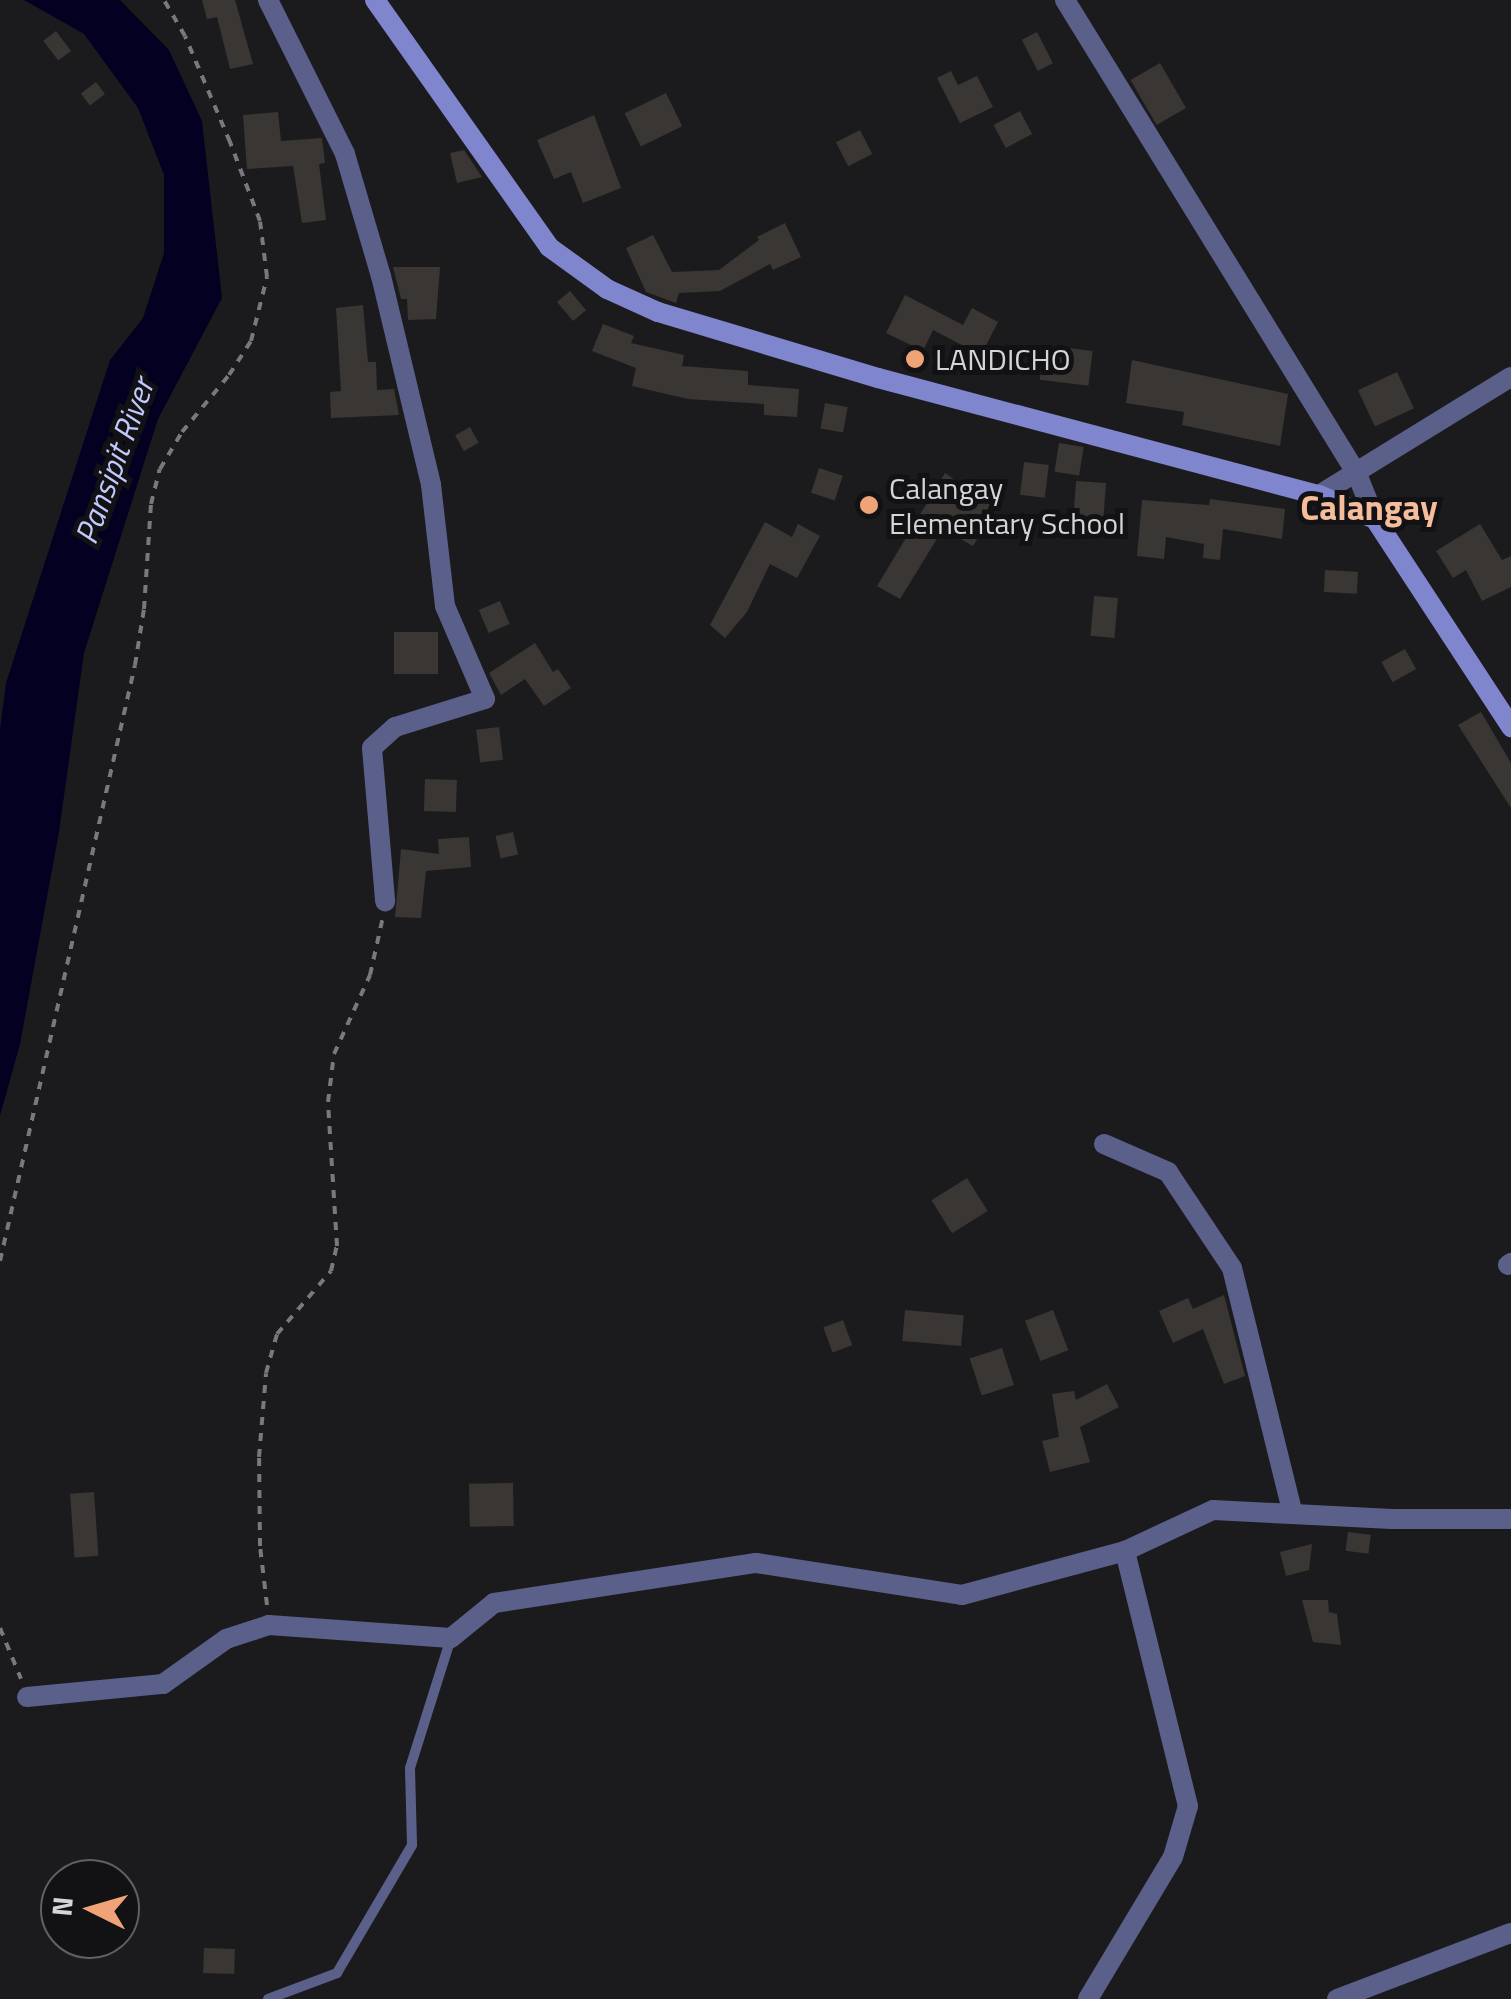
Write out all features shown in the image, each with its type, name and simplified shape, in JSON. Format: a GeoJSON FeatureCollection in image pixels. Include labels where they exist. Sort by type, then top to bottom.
{"type":"FeatureCollection","features":[{"type":"Feature","properties":{"kind":"main road"},"geometry":{"type":"LineString","coordinates":[[376,0],[549,246],[607,288],[658,312],[878,378],[1319,495],[1375,520],[1511,727]]}},
{"type":"Feature","properties":{"kind":"street"},"geometry":{"type":"LineString","coordinates":[[268,0],[345,154],[381,276],[431,485],[445,606],[485,699],[396,727],[372,748],[385,900]]}},
{"type":"Feature","properties":{"kind":"street"},"geometry":{"type":"LineString","coordinates":[[1065,0],[1357,474],[1375,520]]}},
{"type":"Feature","properties":{"kind":"street"},"geometry":{"type":"LineString","coordinates":[[1319,495],[1511,377]]}},
{"type":"Feature","properties":{"kind":"street"},"geometry":{"type":"LineString","coordinates":[[1104,1144],[1168,1172],[1232,1268],[1293,1514]]}},
{"type":"Feature","properties":{"kind":"street"},"geometry":{"type":"LineString","coordinates":[[28,1698],[163,1684],[226,1639],[269,1625],[451,1638],[494,1603],[756,1563],[962,1595],[1125,1551],[1213,1510],[1511,1519]]}},
{"type":"Feature","properties":{"kind":"street"},"geometry":{"type":"LineString","coordinates":[[1088,1999],[1172,1857],[1188,1806],[1125,1551]]}},
{"type":"Feature","properties":{"kind":"street"},"geometry":{"type":"LineString","coordinates":[[1337,1999],[1511,1933]]}},
{"type":"Feature","properties":{"kind":"lane"},"geometry":{"type":"LineString","coordinates":[[268,1999],[337,1973],[412,1845],[410,1768],[451,1638]]}},
{"type":"Feature","properties":{"kind":"path"},"geometry":{"type":"LineString","coordinates":[[0,1261],[135,666],[144,609],[151,504],[160,469],[182,432],[229,376],[250,341],[267,277],[260,221],[185,36],[164,0]]}},
{"type":"Feature","properties":{"kind":"path"},"geometry":{"type":"LineString","coordinates":[[269,1625],[260,1546],[260,1457],[266,1373],[277,1334],[330,1271],[334,1258],[328,1102],[334,1054],[370,975],[385,900]]}},
{"type":"Feature","properties":{"kind":"path"},"geometry":{"type":"LineString","coordinates":[[0,1628],[28,1698]]}},
{"type":"Feature","properties":{"kind":"water","name":"Pansipit River"},"geometry":{"type":"Polygon","coordinates":[[[24,0],[120,0],[169,50],[202,121],[222,298],[158,419],[84,653],[59,832],[20,1044],[0,1116],[0,729],[6,683],[110,360],[143,318],[164,253],[164,175],[138,108],[84,34],[24,0]]]}},
{"type":"Feature","properties":{"kind":"building"},"geometry":{"type":"Polygon","coordinates":[[[202,0],[235,0],[253,64],[230,69],[217,17],[207,19],[202,0]]]}},
{"type":"Feature","properties":{"kind":"building"},"geometry":{"type":"Polygon","coordinates":[[[56,31],[71,51],[58,61],[43,41],[56,31]]]}},
{"type":"Feature","properties":{"kind":"building"},"geometry":{"type":"Polygon","coordinates":[[[1037,32],[1053,63],[1038,71],[1022,40],[1037,32]]]}},
{"type":"Feature","properties":{"kind":"building"},"geometry":{"type":"Polygon","coordinates":[[[1160,63],[1186,108],[1157,125],[1131,80],[1160,63]]]}},
{"type":"Feature","properties":{"kind":"building"},"geometry":{"type":"Polygon","coordinates":[[[951,71],[958,85],[977,76],[993,107],[960,123],[937,78],[951,71]]]}},
{"type":"Feature","properties":{"kind":"building"},"geometry":{"type":"Polygon","coordinates":[[[96,82],[105,94],[90,105],[81,93],[96,82]]]}},
{"type":"Feature","properties":{"kind":"building"},"geometry":{"type":"Polygon","coordinates":[[[666,93],[682,126],[641,146],[625,113],[666,93]]]}},
{"type":"Feature","properties":{"kind":"building"},"geometry":{"type":"Polygon","coordinates":[[[1020,111],[1032,134],[1006,148],[994,125],[1020,111]]]}},
{"type":"Feature","properties":{"kind":"building"},"geometry":{"type":"Polygon","coordinates":[[[278,112],[281,141],[322,138],[325,163],[319,164],[326,220],[302,223],[293,166],[247,169],[243,115],[278,112]]]}},
{"type":"Feature","properties":{"kind":"building"},"geometry":{"type":"Polygon","coordinates":[[[594,115],[621,188],[583,203],[571,172],[554,179],[537,140],[594,115]]]}},
{"type":"Feature","properties":{"kind":"building"},"geometry":{"type":"Polygon","coordinates":[[[860,130],[872,154],[848,166],[836,142],[860,130]]]}},
{"type":"Feature","properties":{"kind":"building"},"geometry":{"type":"Polygon","coordinates":[[[464,150],[482,177],[457,183],[450,153],[464,150]]]}},
{"type":"Feature","properties":{"kind":"building"},"geometry":{"type":"Polygon","coordinates":[[[785,223],[801,257],[773,270],[770,264],[720,291],[679,293],[676,303],[646,292],[626,248],[653,235],[672,272],[719,270],[759,240],[757,237],[785,223]]]}},
{"type":"Feature","properties":{"kind":"building"},"geometry":{"type":"Polygon","coordinates":[[[393,267],[440,267],[436,319],[408,320],[407,299],[401,299],[393,267]]]}},
{"type":"Feature","properties":{"kind":"building"},"geometry":{"type":"Polygon","coordinates":[[[570,291],[586,310],[573,321],[557,302],[570,291]]]}},
{"type":"Feature","properties":{"kind":"building"},"geometry":{"type":"Polygon","coordinates":[[[905,295],[963,325],[972,308],[998,322],[981,355],[933,330],[923,351],[886,333],[905,295]]]}},
{"type":"Feature","properties":{"kind":"building"},"geometry":{"type":"Polygon","coordinates":[[[363,305],[368,362],[376,362],[377,390],[394,389],[399,415],[331,418],[330,392],[341,391],[336,308],[363,305]]]}},
{"type":"Feature","properties":{"kind":"building"},"geometry":{"type":"Polygon","coordinates":[[[603,324],[634,336],[631,343],[684,355],[682,366],[748,371],[748,385],[799,389],[797,417],[764,415],[764,404],[688,399],[632,386],[636,368],[592,351],[603,324]]]}},
{"type":"Feature","properties":{"kind":"building"},"geometry":{"type":"Polygon","coordinates":[[[1044,345],[1093,351],[1088,386],[1040,380],[1044,345]]]}},
{"type":"Feature","properties":{"kind":"building"},"geometry":{"type":"Polygon","coordinates":[[[1132,360],[1288,394],[1280,446],[1182,425],[1184,412],[1126,403],[1132,360]]]}},
{"type":"Feature","properties":{"kind":"building"},"geometry":{"type":"Polygon","coordinates":[[[1397,372],[1414,408],[1375,426],[1358,390],[1397,372]]]}},
{"type":"Feature","properties":{"kind":"building"},"geometry":{"type":"Polygon","coordinates":[[[825,403],[848,407],[843,433],[820,429],[825,403]]]}},
{"type":"Feature","properties":{"kind":"building"},"geometry":{"type":"Polygon","coordinates":[[[470,427],[479,443],[464,451],[455,435],[470,427]]]}},
{"type":"Feature","properties":{"kind":"building"},"geometry":{"type":"Polygon","coordinates":[[[1059,443],[1084,447],[1079,476],[1054,472],[1059,443]]]}},
{"type":"Feature","properties":{"kind":"building"},"geometry":{"type":"Polygon","coordinates":[[[1024,462],[1049,465],[1045,498],[1020,495],[1024,462]]]}},
{"type":"Feature","properties":{"kind":"building"},"geometry":{"type":"Polygon","coordinates":[[[819,468],[843,476],[835,500],[811,493],[819,468]]]}},
{"type":"Feature","properties":{"kind":"building"},"geometry":{"type":"Polygon","coordinates":[[[945,473],[996,508],[973,546],[943,529],[900,599],[877,586],[945,473]]]}},
{"type":"Feature","properties":{"kind":"building"},"geometry":{"type":"Polygon","coordinates":[[[1076,481],[1106,483],[1103,530],[1073,528],[1076,481]]]}},
{"type":"Feature","properties":{"kind":"building"},"geometry":{"type":"Polygon","coordinates":[[[1210,499],[1285,509],[1282,539],[1223,529],[1220,560],[1203,558],[1204,544],[1166,537],[1164,559],[1137,556],[1142,500],[1209,505],[1210,499]]]}},
{"type":"Feature","properties":{"kind":"building"},"geometry":{"type":"Polygon","coordinates":[[[765,522],[792,537],[798,524],[820,536],[797,578],[770,564],[747,612],[725,638],[710,625],[765,522]]]}},
{"type":"Feature","properties":{"kind":"building"},"geometry":{"type":"Polygon","coordinates":[[[1480,524],[1502,560],[1511,556],[1511,587],[1482,601],[1466,570],[1453,578],[1436,551],[1480,524]]]}},
{"type":"Feature","properties":{"kind":"building"},"geometry":{"type":"Polygon","coordinates":[[[1325,570],[1358,572],[1357,594],[1324,592],[1325,570]]]}},
{"type":"Feature","properties":{"kind":"building"},"geometry":{"type":"Polygon","coordinates":[[[1094,596],[1118,598],[1114,638],[1091,636],[1094,596]]]}},
{"type":"Feature","properties":{"kind":"building"},"geometry":{"type":"Polygon","coordinates":[[[500,601],[510,624],[489,633],[479,610],[500,601]]]}},
{"type":"Feature","properties":{"kind":"building"},"geometry":{"type":"Polygon","coordinates":[[[394,632],[438,632],[438,674],[394,674],[394,632]]]}},
{"type":"Feature","properties":{"kind":"building"},"geometry":{"type":"Polygon","coordinates":[[[535,643],[553,672],[558,669],[571,688],[544,706],[525,679],[501,695],[489,673],[535,643]]]}},
{"type":"Feature","properties":{"kind":"building"},"geometry":{"type":"Polygon","coordinates":[[[1405,649],[1416,669],[1393,682],[1381,662],[1405,649]]]}},
{"type":"Feature","properties":{"kind":"building"},"geometry":{"type":"Polygon","coordinates":[[[1481,712],[1511,763],[1511,808],[1458,725],[1481,712]]]}},
{"type":"Feature","properties":{"kind":"building"},"geometry":{"type":"Polygon","coordinates":[[[499,727],[503,760],[480,763],[476,730],[499,727]]]}},
{"type":"Feature","properties":{"kind":"building"},"geometry":{"type":"Polygon","coordinates":[[[425,779],[457,780],[456,812],[424,811],[425,779]]]}},
{"type":"Feature","properties":{"kind":"building"},"geometry":{"type":"Polygon","coordinates":[[[513,832],[518,854],[501,858],[495,836],[513,832]]]}},
{"type":"Feature","properties":{"kind":"building"},"geometry":{"type":"Polygon","coordinates":[[[469,837],[471,867],[426,871],[421,918],[395,917],[401,849],[439,854],[438,839],[469,837]]]}},
{"type":"Feature","properties":{"kind":"building"},"geometry":{"type":"Polygon","coordinates":[[[967,1178],[988,1211],[952,1233],[931,1200],[967,1178]]]}},
{"type":"Feature","properties":{"kind":"building"},"geometry":{"type":"Polygon","coordinates":[[[1224,1295],[1245,1376],[1224,1384],[1203,1329],[1173,1343],[1159,1311],[1188,1298],[1193,1309],[1224,1295]]]}},
{"type":"Feature","properties":{"kind":"building"},"geometry":{"type":"Polygon","coordinates":[[[905,1310],[964,1315],[961,1346],[902,1341],[905,1310]]]}},
{"type":"Feature","properties":{"kind":"building"},"geometry":{"type":"Polygon","coordinates":[[[1053,1310],[1068,1350],[1040,1361],[1025,1321],[1053,1310]]]}},
{"type":"Feature","properties":{"kind":"building"},"geometry":{"type":"Polygon","coordinates":[[[843,1320],[852,1345],[833,1353],[823,1327],[843,1320]]]}},
{"type":"Feature","properties":{"kind":"building"},"geometry":{"type":"Polygon","coordinates":[[[1002,1348],[1014,1385],[982,1396],[970,1359],[1002,1348]]]}},
{"type":"Feature","properties":{"kind":"building"},"geometry":{"type":"Polygon","coordinates":[[[1107,1384],[1119,1407],[1080,1427],[1090,1462],[1050,1472],[1042,1441],[1059,1437],[1052,1394],[1074,1391],[1076,1400],[1107,1384]]]}},
{"type":"Feature","properties":{"kind":"building"},"geometry":{"type":"Polygon","coordinates":[[[513,1483],[514,1526],[470,1527],[469,1484],[513,1483]]]}},
{"type":"Feature","properties":{"kind":"building"},"geometry":{"type":"Polygon","coordinates":[[[94,1492],[98,1556],[75,1558],[70,1494],[94,1492]]]}},
{"type":"Feature","properties":{"kind":"building"},"geometry":{"type":"Polygon","coordinates":[[[1348,1532],[1371,1535],[1369,1554],[1346,1551],[1348,1532]]]}},
{"type":"Feature","properties":{"kind":"building"},"geometry":{"type":"Polygon","coordinates":[[[1312,1544],[1309,1570],[1286,1576],[1280,1552],[1312,1544]]]}},
{"type":"Feature","properties":{"kind":"building"},"geometry":{"type":"Polygon","coordinates":[[[1302,1600],[1328,1600],[1329,1612],[1337,1614],[1341,1645],[1313,1642],[1302,1600]]]}},
{"type":"Feature","properties":{"kind":"building"},"geometry":{"type":"Polygon","coordinates":[[[204,1948],[235,1949],[234,1974],[203,1973],[204,1948]]]}},
{"type":"Feature","properties":{"kind":"place","name":"LANDICHO"},"geometry":{"type":"Point","coordinates":[915,359]}},
{"type":"Feature","properties":{"kind":"place","name":"Calangay Elementary School"},"geometry":{"type":"Point","coordinates":[869,505]}},
{"type":"Feature","properties":{"kind":"district","name":"Calangay"},"geometry":{"type":"Point","coordinates":[1369,507]}}]}
